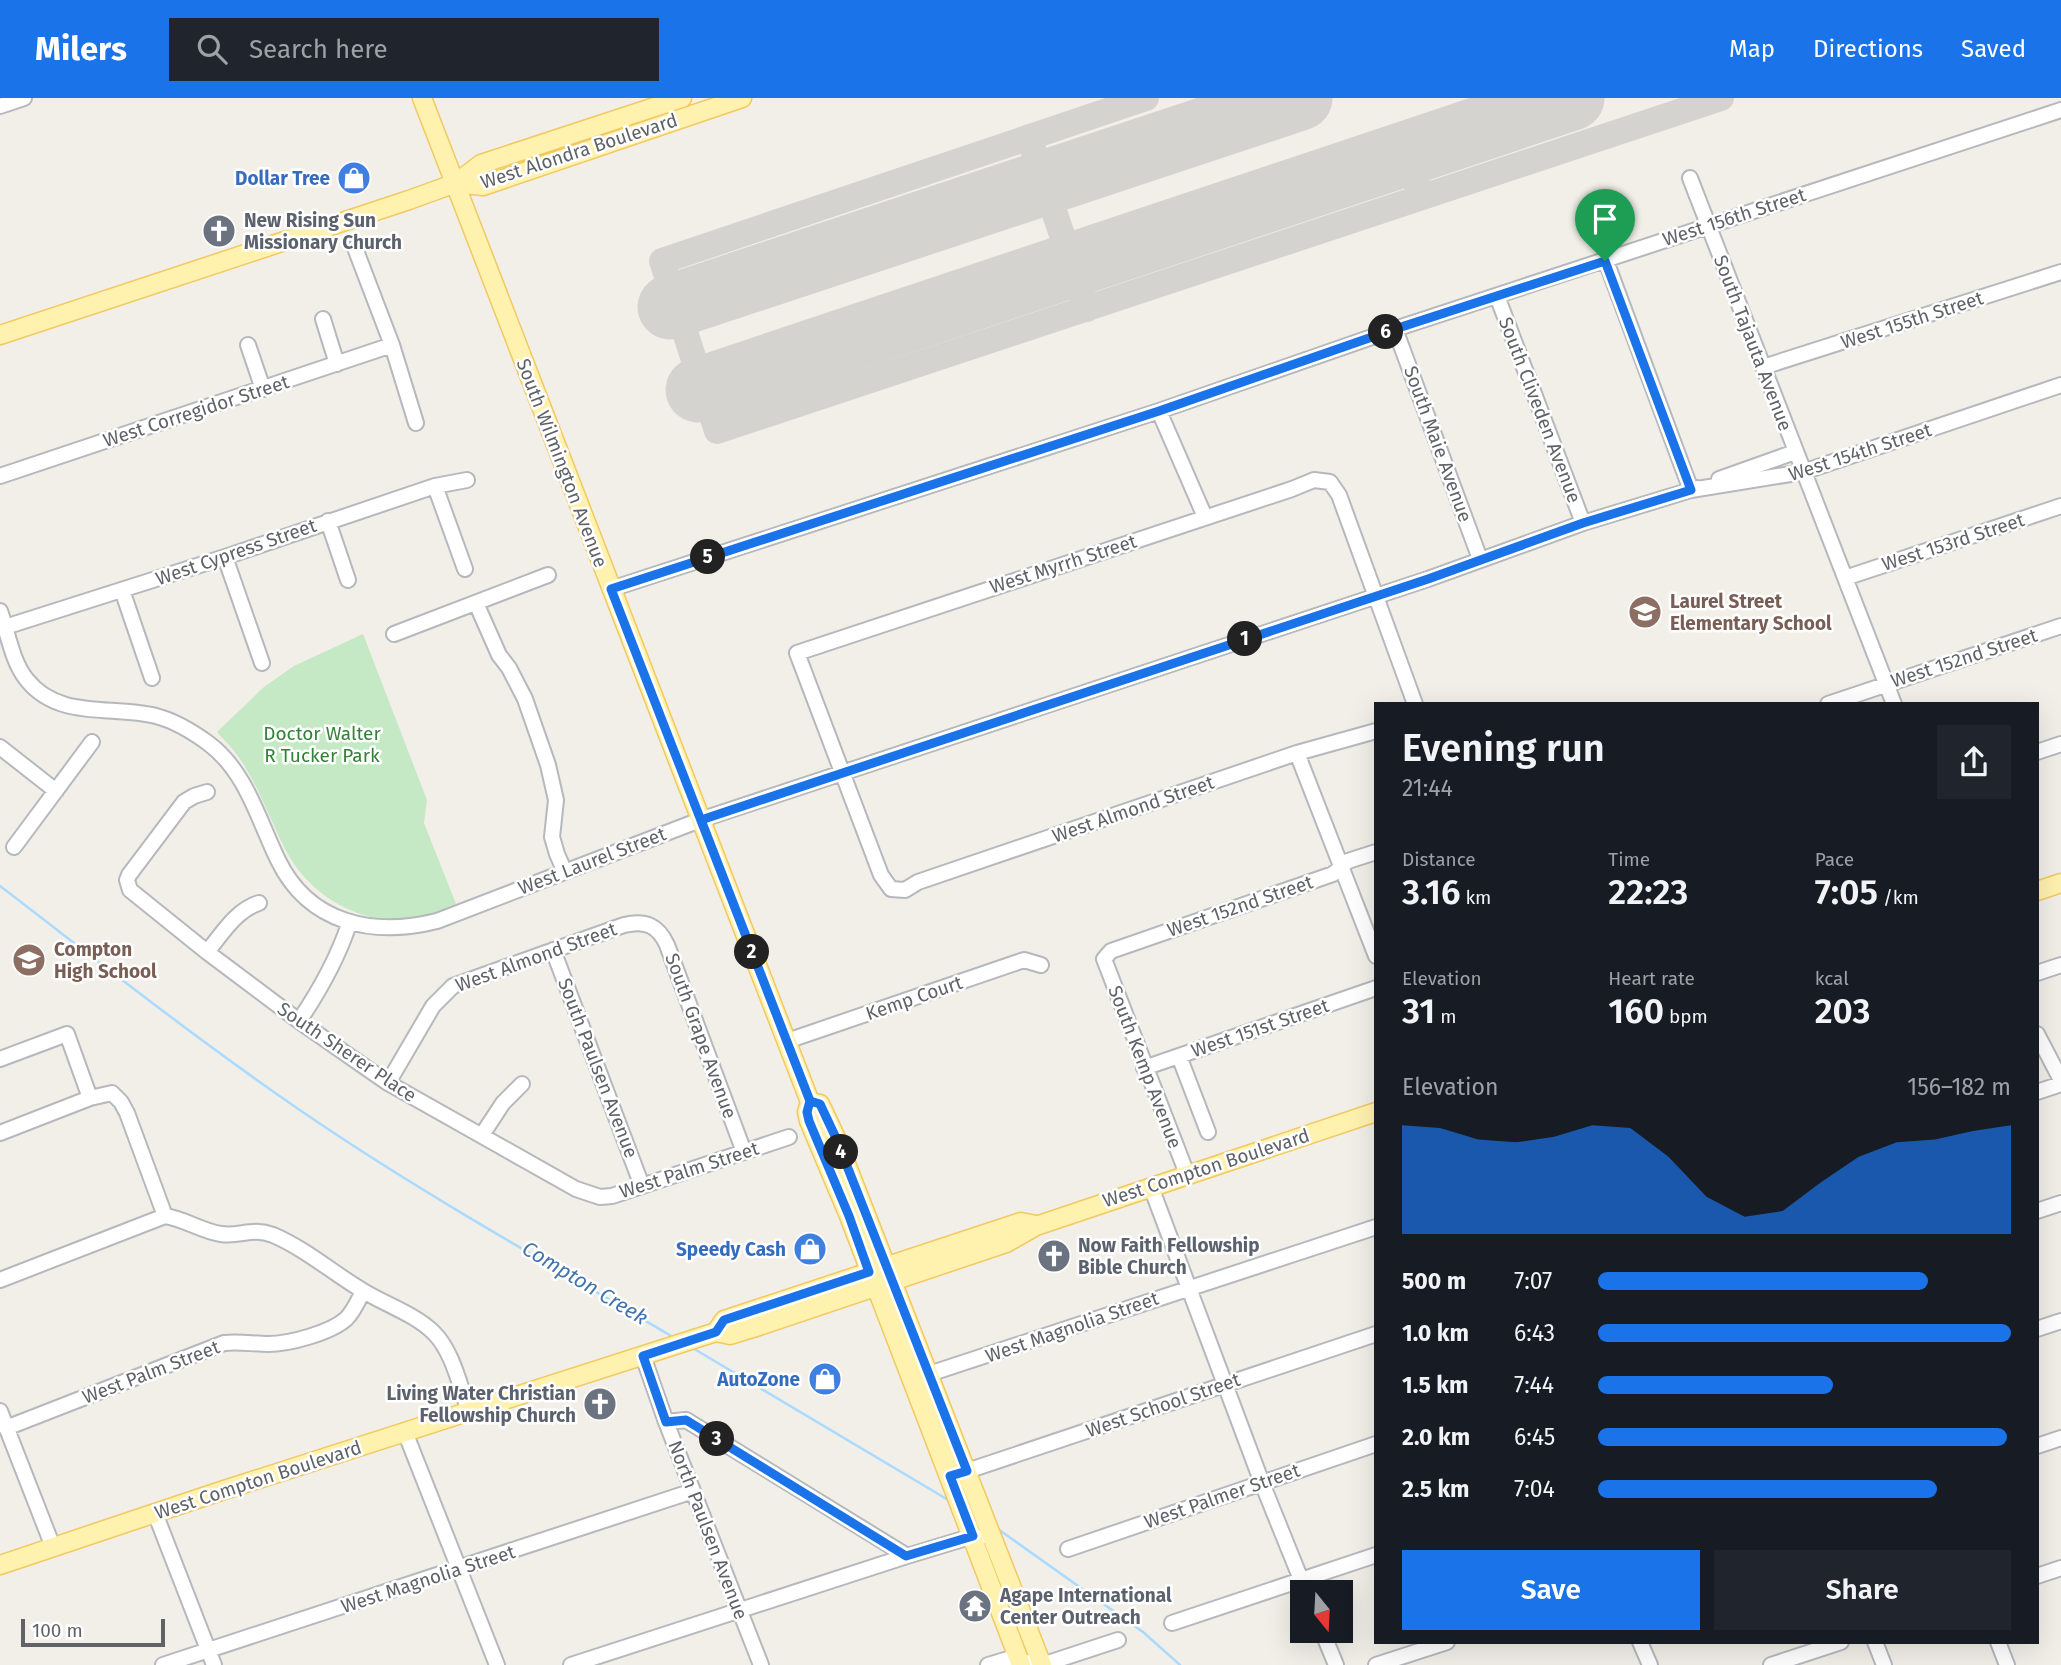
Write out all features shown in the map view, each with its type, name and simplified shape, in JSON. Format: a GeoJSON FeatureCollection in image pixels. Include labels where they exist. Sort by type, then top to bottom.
{"type":"FeatureCollection","features":[{"type":"Feature","properties":{"kind":"main road","name":"South Wilmington Avenue"},"geometry":{"type":"LineString","coordinates":[[422,98],[810,1101],[820,1104],[836,1138],[881,1276]]}},
{"type":"Feature","properties":{"kind":"main road","name":"West Alondra Boulevard"},"geometry":{"type":"LineString","coordinates":[[0,335],[456,183],[481,164],[682,98]]}},
{"type":"Feature","properties":{"kind":"main road","name":"West Alondra Boulevard"},"geometry":{"type":"LineString","coordinates":[[456,183],[483,186],[737,99]]}},
{"type":"Feature","properties":{"kind":"main road"},"geometry":{"type":"LineString","coordinates":[[2039,890],[2061,883]]}},
{"type":"Feature","properties":{"kind":"main road","name":"West Compton Boulevard"},"geometry":{"type":"LineString","coordinates":[[0,1565],[662,1349],[708,1335],[730,1335],[881,1276],[1006,1243],[1036,1226],[1374,1113]]}},
{"type":"Feature","properties":{"kind":"main road"},"geometry":{"type":"LineString","coordinates":[[881,1276],[929,1374],[973,1536],[1020,1662]]}},
{"type":"Feature","properties":{"kind":"main road"},"geometry":{"type":"LineString","coordinates":[[881,1276],[956,1477],[974,1493],[1042,1665]]}},
{"type":"Feature","properties":{"kind":"street"},"geometry":{"type":"LineString","coordinates":[[0,106],[24,98]]}},
{"type":"Feature","properties":{"kind":"street","name":"West 156th Street"},"geometry":{"type":"LineString","coordinates":[[611,589],[1159,411],[1395,329],[2061,110]]}},
{"type":"Feature","properties":{"kind":"street"},"geometry":{"type":"LineString","coordinates":[[1942,148],[1947,164]]}},
{"type":"Feature","properties":{"kind":"street","name":"South Tajauta Avenue"},"geometry":{"type":"LineString","coordinates":[[1690,178],[1893,702]]}},
{"type":"Feature","properties":{"kind":"street"},"geometry":{"type":"LineString","coordinates":[[355,248],[392,345],[416,423]]}},
{"type":"Feature","properties":{"kind":"street"},"geometry":{"type":"LineString","coordinates":[[1605,261],[1691,490],[1795,452]]}},
{"type":"Feature","properties":{"kind":"street","name":"West 155th Street"},"geometry":{"type":"LineString","coordinates":[[1763,367],[2061,272]]}},
{"type":"Feature","properties":{"kind":"street","name":"South Cliveden Avenue"},"geometry":{"type":"LineString","coordinates":[[1497,296],[1583,523]]}},
{"type":"Feature","properties":{"kind":"street"},"geometry":{"type":"LineString","coordinates":[[323,319],[337,364]]}},
{"type":"Feature","properties":{"kind":"street","name":"South Maie Avenue"},"geometry":{"type":"LineString","coordinates":[[1395,329],[1480,559]]}},
{"type":"Feature","properties":{"kind":"street"},"geometry":{"type":"LineString","coordinates":[[248,345],[263,389]]}},
{"type":"Feature","properties":{"kind":"street","name":"West Corregidor Street"},"geometry":{"type":"LineString","coordinates":[[0,476],[392,345]]}},
{"type":"Feature","properties":{"kind":"street","name":"West 154th Street"},"geometry":{"type":"LineString","coordinates":[[1376,596],[1583,523],[1691,490],[1803,472],[2061,386]]}},
{"type":"Feature","properties":{"kind":"street"},"geometry":{"type":"LineString","coordinates":[[1159,411],[1205,517]]}},
{"type":"Feature","properties":{"kind":"street","name":"West Cypress Street"},"geometry":{"type":"LineString","coordinates":[[5,626],[225,558],[435,486],[467,480]]}},
{"type":"Feature","properties":{"kind":"street","name":"West Myrrh Street"},"geometry":{"type":"LineString","coordinates":[[842,774],[797,653],[1314,480],[1330,482],[1339,495],[1376,596]]}},
{"type":"Feature","properties":{"kind":"street"},"geometry":{"type":"LineString","coordinates":[[435,486],[465,569]]}},
{"type":"Feature","properties":{"kind":"street","name":"West 153rd Street"},"geometry":{"type":"LineString","coordinates":[[1845,578],[2061,506]]}},
{"type":"Feature","properties":{"kind":"street"},"geometry":{"type":"LineString","coordinates":[[328,521],[348,580]]}},
{"type":"Feature","properties":{"kind":"street"},"geometry":{"type":"LineString","coordinates":[[225,558],[262,663]]}},
{"type":"Feature","properties":{"kind":"street"},"geometry":{"type":"LineString","coordinates":[[394,634],[548,575]]}},
{"type":"Feature","properties":{"kind":"street"},"geometry":{"type":"LineString","coordinates":[[122,590],[152,678]]}},
{"type":"Feature","properties":{"kind":"street"},"geometry":{"type":"LineString","coordinates":[[1376,596],[1414,702]]}},
{"type":"Feature","properties":{"kind":"street","name":"West Laurel Street"},"geometry":{"type":"LineString","coordinates":[[349,924],[377,928],[413,927],[436,921],[701,820],[1376,596]]}},
{"type":"Feature","properties":{"kind":"street"},"geometry":{"type":"LineString","coordinates":[[476,603],[499,655],[525,699],[549,767],[556,800],[552,837],[564,870]]}},
{"type":"Feature","properties":{"kind":"street"},"geometry":{"type":"LineString","coordinates":[[0,611],[18,666],[26,679],[51,700],[91,710],[155,716],[188,730],[222,754],[246,789],[288,877],[317,906],[349,924],[330,973],[299,1021]]}},
{"type":"Feature","properties":{"kind":"street","name":"West 152nd Street"},"geometry":{"type":"LineString","coordinates":[[1834,702],[2061,626]]}},
{"type":"Feature","properties":{"kind":"street","name":"West Almond Street"},"geometry":{"type":"LineString","coordinates":[[842,774],[881,875],[891,889],[905,890],[931,878],[1297,753],[1374,732]]}},
{"type":"Feature","properties":{"kind":"street"},"geometry":{"type":"LineString","coordinates":[[14,847],[92,742]]}},
{"type":"Feature","properties":{"kind":"street"},"geometry":{"type":"LineString","coordinates":[[2039,751],[2061,744]]}},
{"type":"Feature","properties":{"kind":"street"},"geometry":{"type":"LineString","coordinates":[[0,747],[56,791]]}},
{"type":"Feature","properties":{"kind":"street"},"geometry":{"type":"LineString","coordinates":[[1297,753],[1374,951]]}},
{"type":"Feature","properties":{"kind":"street","name":"South Sherer Place"},"geometry":{"type":"LineString","coordinates":[[207,792],[184,802],[133,869],[127,880],[130,890],[299,1021],[388,1083],[589,1195]]}},
{"type":"Feature","properties":{"kind":"street","name":"West 152nd Street"},"geometry":{"type":"LineString","coordinates":[[1104,959],[1111,951],[1333,874],[1348,861],[1374,853]]}},
{"type":"Feature","properties":{"kind":"street"},"geometry":{"type":"LineString","coordinates":[[207,952],[240,913],[248,906],[259,903]]}},
{"type":"Feature","properties":{"kind":"street","name":"West Almond Street"},"geometry":{"type":"LineString","coordinates":[[388,1083],[442,994],[467,979],[624,925],[653,920]]}},
{"type":"Feature","properties":{"kind":"street","name":"South Grape Avenue"},"geometry":{"type":"LineString","coordinates":[[653,920],[667,945],[744,1152]]}},
{"type":"Feature","properties":{"kind":"street","name":"South Paulsen Avenue"},"geometry":{"type":"LineString","coordinates":[[553,950],[642,1186]]}},
{"type":"Feature","properties":{"kind":"street","name":"South Kemp Avenue"},"geometry":{"type":"LineString","coordinates":[[1104,959],[1187,1174]]}},
{"type":"Feature","properties":{"kind":"street","name":"Kemp Court"},"geometry":{"type":"LineString","coordinates":[[787,1041],[1024,960],[1041,965]]}},
{"type":"Feature","properties":{"kind":"street"},"geometry":{"type":"LineString","coordinates":[[2039,972],[2061,965]]}},
{"type":"Feature","properties":{"kind":"street","name":"West 151st Street"},"geometry":{"type":"LineString","coordinates":[[1144,1068],[1374,989]]}},
{"type":"Feature","properties":{"kind":"street"},"geometry":{"type":"LineString","coordinates":[[0,1059],[67,1034],[90,1098]]}},
{"type":"Feature","properties":{"kind":"street"},"geometry":{"type":"LineString","coordinates":[[2039,1038],[2061,1082],[2039,1090]]}},
{"type":"Feature","properties":{"kind":"street"},"geometry":{"type":"LineString","coordinates":[[1179,1056],[1208,1132]]}},
{"type":"Feature","properties":{"kind":"street"},"geometry":{"type":"LineString","coordinates":[[482,1135],[503,1103],[522,1084]]}},
{"type":"Feature","properties":{"kind":"street"},"geometry":{"type":"LineString","coordinates":[[0,1133],[90,1098],[112,1093],[127,1113],[165,1216]]}},
{"type":"Feature","properties":{"kind":"street","name":"West Palm Street"},"geometry":{"type":"LineString","coordinates":[[589,1195],[612,1196],[789,1137]]}},
{"type":"Feature","properties":{"kind":"street"},"geometry":{"type":"LineString","coordinates":[[1151,1186],[1262,1483],[1302,1580]]}},
{"type":"Feature","properties":{"kind":"street"},"geometry":{"type":"LineString","coordinates":[[2039,1210],[2061,1203]]}},
{"type":"Feature","properties":{"kind":"street"},"geometry":{"type":"LineString","coordinates":[[0,1280],[165,1216],[225,1235],[257,1230],[295,1246],[434,1333],[443,1345],[469,1411]]}},
{"type":"Feature","properties":{"kind":"street","name":"West Magnolia Street"},"geometry":{"type":"LineString","coordinates":[[929,1374],[1374,1228]]}},
{"type":"Feature","properties":{"kind":"street","name":"West Palm Street"},"geometry":{"type":"LineString","coordinates":[[6,1428],[224,1343],[284,1343],[336,1326],[354,1309],[363,1291]]}},
{"type":"Feature","properties":{"kind":"street"},"geometry":{"type":"LineString","coordinates":[[2039,1328],[2061,1321]]}},
{"type":"Feature","properties":{"kind":"street","name":"West School Street"},"geometry":{"type":"LineString","coordinates":[[956,1477],[1225,1383],[1374,1335]]}},
{"type":"Feature","properties":{"kind":"street","name":"North Paulsen Avenue"},"geometry":{"type":"LineString","coordinates":[[643,1356],[761,1665]]}},
{"type":"Feature","properties":{"kind":"street"},"geometry":{"type":"LineString","coordinates":[[0,1413],[53,1547]]}},
{"type":"Feature","properties":{"kind":"street"},"geometry":{"type":"LineString","coordinates":[[666,1422],[686,1420],[906,1556]]}},
{"type":"Feature","properties":{"kind":"street"},"geometry":{"type":"LineString","coordinates":[[405,1432],[497,1665]]}},
{"type":"Feature","properties":{"kind":"street"},"geometry":{"type":"LineString","coordinates":[[2039,1445],[2061,1438]]}},
{"type":"Feature","properties":{"kind":"street","name":"West Palmer Street"},"geometry":{"type":"LineString","coordinates":[[1068,1549],[1374,1445]]}},
{"type":"Feature","properties":{"kind":"street","name":"West Magnolia Street"},"geometry":{"type":"LineString","coordinates":[[163,1665],[693,1491]]}},
{"type":"Feature","properties":{"kind":"street"},"geometry":{"type":"LineString","coordinates":[[155,1513],[214,1665]]}},
{"type":"Feature","properties":{"kind":"street"},"geometry":{"type":"LineString","coordinates":[[571,1665],[973,1536],[993,1543]]}},
{"type":"Feature","properties":{"kind":"street"},"geometry":{"type":"LineString","coordinates":[[1318,1580],[1374,1556]]}},
{"type":"Feature","properties":{"kind":"street"},"geometry":{"type":"LineString","coordinates":[[2039,1575],[2061,1568]]}},
{"type":"Feature","properties":{"kind":"street"},"geometry":{"type":"LineString","coordinates":[[1172,1623],[1290,1590]]}},
{"type":"Feature","properties":{"kind":"street"},"geometry":{"type":"LineString","coordinates":[[988,1665],[1008,1659],[1042,1665],[1118,1640]]}},
{"type":"Feature","properties":{"kind":"street"},"geometry":{"type":"LineString","coordinates":[[1327,1643],[1336,1665]]}},
{"type":"Feature","properties":{"kind":"street"},"geometry":{"type":"LineString","coordinates":[[1376,1665],[1441,1644]]}},
{"type":"Feature","properties":{"kind":"street"},"geometry":{"type":"LineString","coordinates":[[1641,1644],[1650,1665]]}},
{"type":"Feature","properties":{"kind":"street"},"geometry":{"type":"LineString","coordinates":[[1771,1665],[1836,1644]]}},
{"type":"Feature","properties":{"kind":"street"},"geometry":{"type":"LineString","coordinates":[[1876,1644],[1884,1665]]}},
{"type":"Feature","properties":{"kind":"street"},"geometry":{"type":"LineString","coordinates":[[1999,1644],[2007,1665]]}},
{"type":"Feature","properties":{"kind":"green space","name":"Doctor Walter R Tucker Park"},"geometry":{"type":"Polygon","coordinates":[[[363,634],[427,800],[424,823],[456,904],[421,917],[402,920],[364,915],[346,908],[313,886],[289,856],[244,765],[217,732],[264,687],[294,666],[363,634]]]}},
{"type":"Feature","properties":{"kind":"waterway","name":"Compton Creek"},"geometry":{"type":"LineString","coordinates":[[0,886],[208,1045],[293,1106],[461,1213],[673,1337]]}},
{"type":"Feature","properties":{"kind":"waterway","name":"Compton Creek"},"geometry":{"type":"LineString","coordinates":[[691,1347],[950,1501]]}},
{"type":"Feature","properties":{"kind":"waterway","name":"Compton Creek"},"geometry":{"type":"LineString","coordinates":[[995,1527],[1143,1632],[1180,1665]]}},
{"type":"Feature","properties":{"kind":"taxiway"},"geometry":{"type":"LineString","coordinates":[[1146,98],[662,261],[717,431],[1721,98]]}},
{"type":"Feature","properties":{"kind":"taxiway"},"geometry":{"type":"LineString","coordinates":[[1029,137],[1087,309]]}},
{"type":"Feature","properties":{"kind":"taxiway"},"geometry":{"type":"LineString","coordinates":[[1406,153],[1421,197]]}},
{"type":"Feature","properties":{"kind":"runway"},"geometry":{"type":"LineString","coordinates":[[670,307],[1300,98]]}},
{"type":"Feature","properties":{"kind":"runway"},"geometry":{"type":"LineString","coordinates":[[698,390],[1572,98]]}},
{"type":"Feature","properties":{"kind":"place","name":"Dollar Tree"},"geometry":{"type":"Point","coordinates":[354,178]}},
{"type":"Feature","properties":{"kind":"place","name":"New Rising Sun Missionary Church"},"geometry":{"type":"Point","coordinates":[219,231]}},
{"type":"Feature","properties":{"kind":"place","name":"Laurel Street Elementary School"},"geometry":{"type":"Point","coordinates":[1645,612]}},
{"type":"Feature","properties":{"kind":"place","name":"Compton High School"},"geometry":{"type":"Point","coordinates":[29,960]}},
{"type":"Feature","properties":{"kind":"place","name":"Speedy Cash"},"geometry":{"type":"Point","coordinates":[810,1249]}},
{"type":"Feature","properties":{"kind":"place","name":"Now Faith Fellowship Bible Church"},"geometry":{"type":"Point","coordinates":[1054,1256]}},
{"type":"Feature","properties":{"kind":"place","name":"AutoZone"},"geometry":{"type":"Point","coordinates":[825,1379]}},
{"type":"Feature","properties":{"kind":"place","name":"Living Water Christian Fellowship Church"},"geometry":{"type":"Point","coordinates":[600,1404]}},
{"type":"Feature","properties":{"kind":"place","name":"Agape International Center Outreach"},"geometry":{"type":"Point","coordinates":[975,1606]}},
{"type":"Feature","properties":{"kind":"route"},"geometry":{"type":"LineString","coordinates":[[1605,261],[1395,329],[1159,411],[611,589],[810,1101],[820,1104],[836,1138],[967,1471],[950,1476],[973,1536],[906,1556],[686,1420],[666,1422],[643,1356],[716,1332],[724,1320],[869,1272],[809,1121],[807,1112],[810,1101],[701,820],[1428,579],[1583,523],[1691,490],[1605,261]]}}]}
